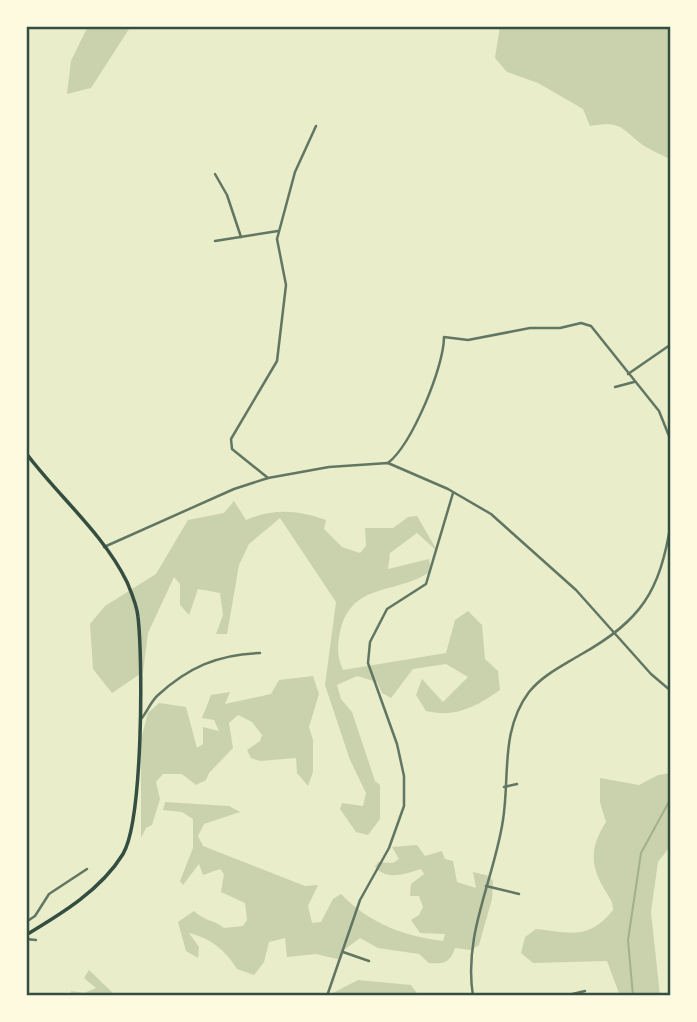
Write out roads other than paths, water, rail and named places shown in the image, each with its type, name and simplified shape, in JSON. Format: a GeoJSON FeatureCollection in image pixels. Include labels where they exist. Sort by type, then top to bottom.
{"type":"FeatureCollection","features":[{"type":"Feature","properties":{"kind":"main road"},"geometry":{"type":"LineString","coordinates":[[26,453],[104,547],[135,601],[139,632],[135,804],[124,853],[95,887],[26,937]]}},
{"type":"Feature","properties":{"kind":"street"},"geometry":{"type":"LineString","coordinates":[[268,478],[230,445],[277,361],[286,285],[277,251],[278,231],[289,191],[316,126]]}},
{"type":"Feature","properties":{"kind":"street"},"geometry":{"type":"LineString","coordinates":[[215,173],[227,195],[241,237]]}},
{"type":"Feature","properties":{"kind":"street"},"geometry":{"type":"LineString","coordinates":[[289,191],[296,194]]}},
{"type":"Feature","properties":{"kind":"street"},"geometry":{"type":"LineString","coordinates":[[215,241],[278,231]]}},
{"type":"Feature","properties":{"kind":"street"},"geometry":{"type":"LineString","coordinates":[[388,463],[398,455],[409,437],[434,374],[444,337],[468,340],[530,328],[586,324],[599,333],[634,382],[659,411],[671,441]]}},
{"type":"Feature","properties":{"kind":"street"},"geometry":{"type":"LineString","coordinates":[[628,374],[670,345]]}},
{"type":"Feature","properties":{"kind":"street"},"geometry":{"type":"LineString","coordinates":[[615,387],[634,382]]}},
{"type":"Feature","properties":{"kind":"street"},"geometry":{"type":"LineString","coordinates":[[104,547],[234,489],[268,478],[329,467],[388,463],[491,514],[527,544],[617,634],[651,674],[671,691]]}},
{"type":"Feature","properties":{"kind":"street"},"geometry":{"type":"LineString","coordinates":[[327,996],[360,900],[389,848],[404,806],[404,776],[397,744],[368,663],[370,642],[387,609],[426,584],[453,493]]}},
{"type":"Feature","properties":{"kind":"street"},"geometry":{"type":"LineString","coordinates":[[473,996],[469,958],[503,821],[504,787],[513,724],[519,708],[531,690],[545,677],[617,634],[630,622],[656,581],[671,522]]}},
{"type":"Feature","properties":{"kind":"street"},"geometry":{"type":"LineString","coordinates":[[139,721],[157,696],[196,666],[214,658],[260,653]]}},
{"type":"Feature","properties":{"kind":"street"},"geometry":{"type":"LineString","coordinates":[[504,787],[517,783]]}},
{"type":"Feature","properties":{"kind":"street"},"geometry":{"type":"LineString","coordinates":[[26,922],[35,916],[49,894],[87,869]]}},
{"type":"Feature","properties":{"kind":"street"},"geometry":{"type":"LineString","coordinates":[[486,886],[519,894]]}},
{"type":"Feature","properties":{"kind":"street"},"geometry":{"type":"LineString","coordinates":[[26,937],[36,940]]}},
{"type":"Feature","properties":{"kind":"street"},"geometry":{"type":"LineString","coordinates":[[343,952],[369,961]]}},
{"type":"Feature","properties":{"kind":"street"},"geometry":{"type":"LineString","coordinates":[[564,996],[585,991]]}},
{"type":"Feature","properties":{"kind":"waterway"},"geometry":{"type":"LineString","coordinates":[[633,996],[628,940],[641,853],[671,798]]}}]}
